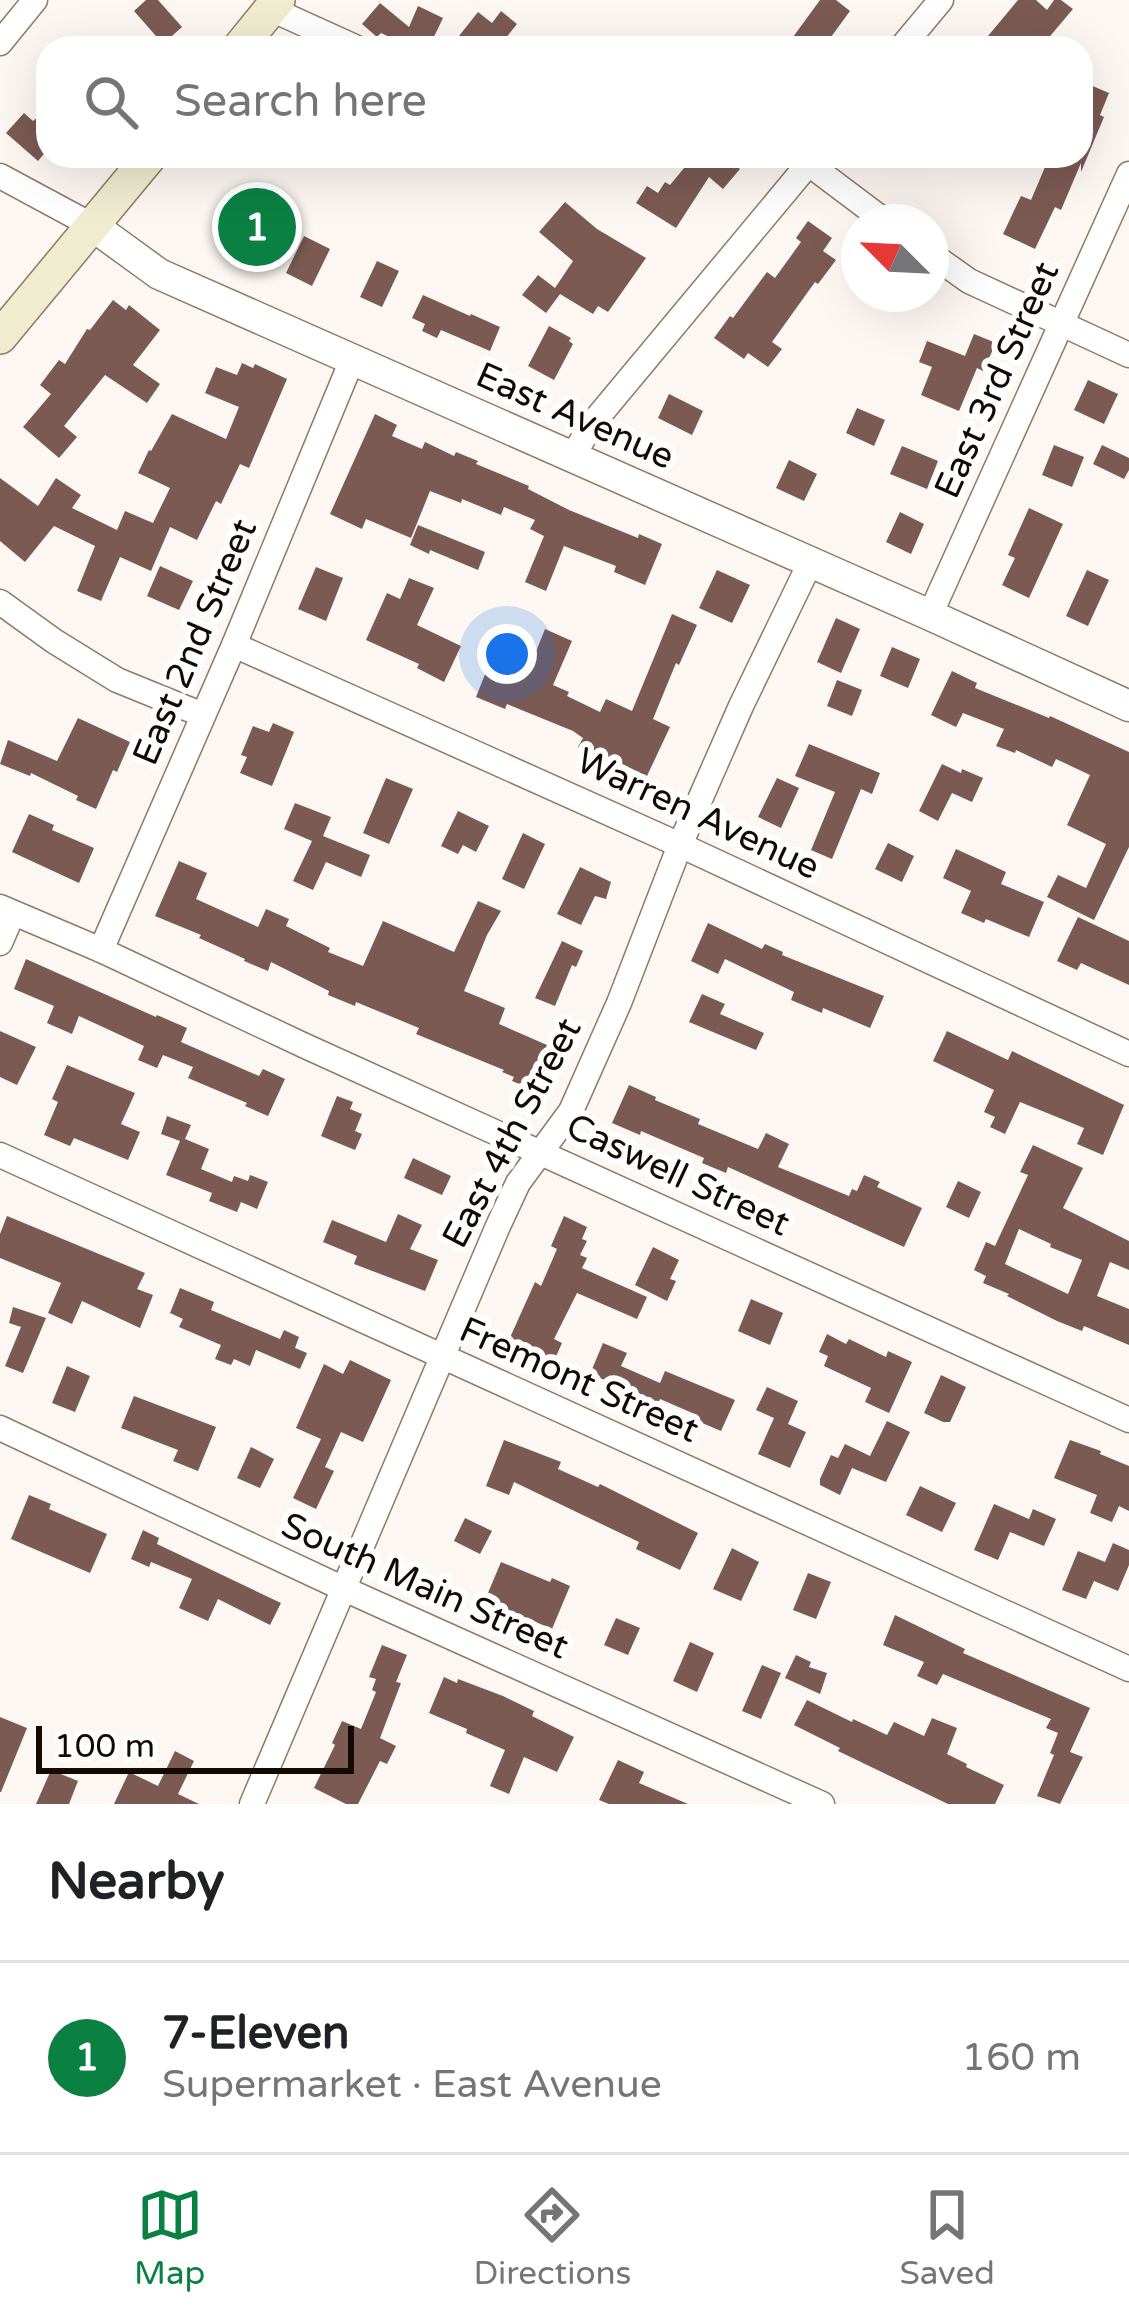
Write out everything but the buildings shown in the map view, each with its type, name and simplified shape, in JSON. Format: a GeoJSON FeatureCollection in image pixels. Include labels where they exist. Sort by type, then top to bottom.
{"type":"FeatureCollection","features":[{"type":"Feature","properties":{"kind":"main road"},"geometry":{"type":"LineString","coordinates":[[249,36],[275,4]]}},
{"type":"Feature","properties":{"kind":"main road"},"geometry":{"type":"LineString","coordinates":[[0,338],[140,168]]}},
{"type":"Feature","properties":{"kind":"street"},"geometry":{"type":"LineString","coordinates":[[0,43],[35,0]]}},
{"type":"Feature","properties":{"kind":"street"},"geometry":{"type":"LineString","coordinates":[[911,36],[941,0]]}},
{"type":"Feature","properties":{"kind":"street"},"geometry":{"type":"LineString","coordinates":[[275,4],[335,36]]}},
{"type":"Feature","properties":{"kind":"street"},"geometry":{"type":"LineString","coordinates":[[572,457],[592,424],[805,168]]}},
{"type":"Feature","properties":{"kind":"street"},"geometry":{"type":"LineString","coordinates":[[822,168],[865,204]]}},
{"type":"Feature","properties":{"kind":"street","name":"East 3rd Street"},"geometry":{"type":"LineString","coordinates":[[930,615],[1129,174]]}},
{"type":"Feature","properties":{"kind":"street","name":"East Avenue"},"geometry":{"type":"LineString","coordinates":[[0,176],[93,226],[159,274],[1129,706]]}},
{"type":"Feature","properties":{"kind":"street"},"geometry":{"type":"LineString","coordinates":[[949,267],[969,281],[1129,355]]}},
{"type":"Feature","properties":{"kind":"street","name":"East 2nd Street"},"geometry":{"type":"LineString","coordinates":[[101,950],[352,361]]}},
{"type":"Feature","properties":{"kind":"street","name":"East 4th Street"},"geometry":{"type":"LineString","coordinates":[[251,1804],[518,1183],[572,1111],[680,845],[810,563]]}},
{"type":"Feature","properties":{"kind":"street"},"geometry":{"type":"LineString","coordinates":[[0,602],[117,680],[203,715]]}},
{"type":"Feature","properties":{"kind":"street","name":"Warren Avenue"},"geometry":{"type":"LineString","coordinates":[[234,645],[1129,1054]]}},
{"type":"Feature","properties":{"kind":"street"},"geometry":{"type":"LineString","coordinates":[[0,943],[7,910]]}},
{"type":"Feature","properties":{"kind":"street","name":"Caswell Street"},"geometry":{"type":"LineString","coordinates":[[7,910],[1129,1420]]}},
{"type":"Feature","properties":{"kind":"street","name":"Fremont Street"},"geometry":{"type":"LineString","coordinates":[[0,1155],[1129,1669]]}},
{"type":"Feature","properties":{"kind":"street","name":"South Main Street"},"geometry":{"type":"LineString","coordinates":[[0,1428],[822,1804]]}},
{"type":"Feature","properties":{"kind":"place","name":"7-Eleven"},"geometry":{"type":"Point","coordinates":[257,227]}}]}
